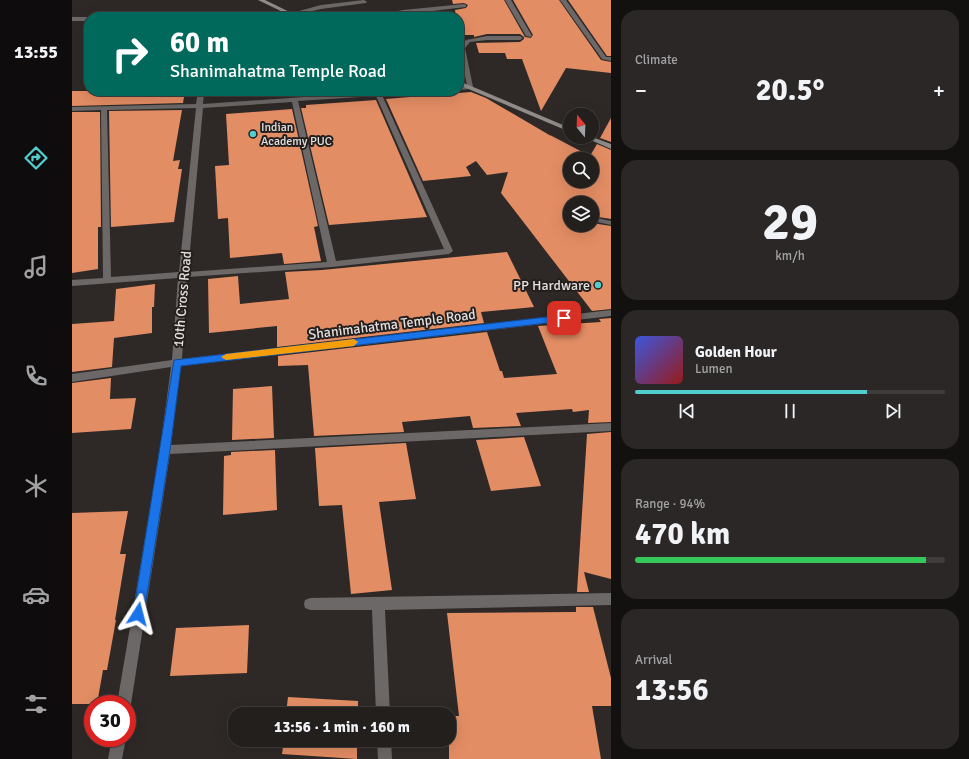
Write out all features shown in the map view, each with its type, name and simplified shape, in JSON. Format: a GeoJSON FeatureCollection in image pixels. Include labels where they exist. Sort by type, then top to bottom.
{"type":"FeatureCollection","features":[{"type":"Feature","properties":{"kind":"street"},"geometry":{"type":"LineString","coordinates":[[261,0],[287,12]]}},
{"type":"Feature","properties":{"kind":"street"},"geometry":{"type":"LineString","coordinates":[[508,0],[529,36]]}},
{"type":"Feature","properties":{"kind":"street"},"geometry":{"type":"LineString","coordinates":[[563,0],[604,58],[611,59]]}},
{"type":"Feature","properties":{"kind":"street"},"geometry":{"type":"LineString","coordinates":[[300,12],[321,7],[364,2]]}},
{"type":"Feature","properties":{"kind":"street"},"geometry":{"type":"LineString","coordinates":[[403,12],[464,6]]}},
{"type":"Feature","properties":{"kind":"street"},"geometry":{"type":"LineString","coordinates":[[72,19],[84,19]]}},
{"type":"Feature","properties":{"kind":"street"},"geometry":{"type":"LineString","coordinates":[[464,46],[468,41],[487,38],[520,38]]}},
{"type":"Feature","properties":{"kind":"street"},"geometry":{"type":"LineString","coordinates":[[464,58],[470,87]]}},
{"type":"Feature","properties":{"kind":"street"},"geometry":{"type":"LineString","coordinates":[[464,85],[563,127]]}},
{"type":"Feature","properties":{"kind":"street"},"geometry":{"type":"LineString","coordinates":[[464,88],[470,87]]}},
{"type":"Feature","properties":{"kind":"street","name":"10th Cross Road"},"geometry":{"type":"LineString","coordinates":[[125,695],[165,450],[177,363],[183,274],[201,96]]}},
{"type":"Feature","properties":{"kind":"street"},"geometry":{"type":"LineString","coordinates":[[72,108],[201,106],[350,96]]}},
{"type":"Feature","properties":{"kind":"street"},"geometry":{"type":"LineString","coordinates":[[72,283],[332,264],[449,251],[379,96]]}},
{"type":"Feature","properties":{"kind":"street"},"geometry":{"type":"LineString","coordinates":[[295,100],[332,264]]}},
{"type":"Feature","properties":{"kind":"street"},"geometry":{"type":"LineString","coordinates":[[104,108],[107,280]]}},
{"type":"Feature","properties":{"kind":"street"},"geometry":{"type":"LineString","coordinates":[[599,142],[611,147]]}},
{"type":"Feature","properties":{"kind":"street"},"geometry":{"type":"LineString","coordinates":[[599,220],[611,223]]}},
{"type":"Feature","properties":{"kind":"street","name":"Shanimahatma Temple Road"},"geometry":{"type":"LineString","coordinates":[[72,378],[177,363],[611,313]]}},
{"type":"Feature","properties":{"kind":"street"},"geometry":{"type":"LineString","coordinates":[[165,450],[611,427]]}},
{"type":"Feature","properties":{"kind":"street"},"geometry":{"type":"LineString","coordinates":[[310,604],[611,599]]}},
{"type":"Feature","properties":{"kind":"street"},"geometry":{"type":"LineString","coordinates":[[378,604],[383,707]]}},
{"type":"Feature","properties":{"kind":"street"},"geometry":{"type":"LineString","coordinates":[[115,759],[117,747]]}},
{"type":"Feature","properties":{"kind":"street"},"geometry":{"type":"LineString","coordinates":[[384,747],[384,759]]}},
{"type":"Feature","properties":{"kind":"building"},"geometry":{"type":"Polygon","coordinates":[[[452,0],[504,0],[525,37],[531,38],[533,35],[513,0],[559,0],[601,60],[611,62],[611,73],[566,68],[541,111],[522,59],[507,59],[505,53],[479,53],[476,43],[520,42],[524,39],[524,37],[520,34],[487,34],[474,37],[474,35],[464,35],[464,12],[455,12],[455,10],[466,8],[468,5],[464,3],[453,4],[452,0]]]}},
{"type":"Feature","properties":{"kind":"building"},"geometry":{"type":"Polygon","coordinates":[[[568,0],[611,0],[611,56],[607,56],[568,0]]]}},
{"type":"Feature","properties":{"kind":"building"},"geometry":{"type":"Polygon","coordinates":[[[72,91],[84,91],[84,96],[184,96],[183,103],[72,106],[72,91]]]}},
{"type":"Feature","properties":{"kind":"building"},"geometry":{"type":"Polygon","coordinates":[[[471,92],[486,98],[563,142],[563,144],[567,144],[582,152],[563,152],[563,188],[599,188],[599,152],[592,152],[597,144],[611,150],[611,219],[599,217],[599,196],[563,196],[563,232],[599,232],[599,224],[611,226],[611,309],[592,311],[501,193],[508,172],[487,175],[476,161],[466,167],[471,176],[423,181],[386,99],[422,96],[464,96],[464,93],[471,92]]]}},
{"type":"Feature","properties":{"kind":"building"},"geometry":{"type":"Polygon","coordinates":[[[376,100],[427,217],[329,225],[301,108],[306,108],[306,105],[376,100]]]}},
{"type":"Feature","properties":{"kind":"building"},"geometry":{"type":"Polygon","coordinates":[[[292,109],[318,226],[314,227],[321,261],[284,264],[282,253],[230,258],[228,218],[218,219],[215,166],[229,165],[226,114],[292,109]]]}},
{"type":"Feature","properties":{"kind":"building"},"geometry":{"type":"Polygon","coordinates":[[[182,110],[173,161],[180,160],[178,169],[182,169],[174,222],[111,227],[109,111],[182,110]]]}},
{"type":"Feature","properties":{"kind":"building"},"geometry":{"type":"Polygon","coordinates":[[[72,112],[100,112],[101,227],[98,227],[98,269],[72,273],[72,112]]]}},
{"type":"Feature","properties":{"kind":"building"},"geometry":{"type":"Polygon","coordinates":[[[611,118],[611,142],[600,138],[611,118]]]}},
{"type":"Feature","properties":{"kind":"building"},"geometry":{"type":"Polygon","coordinates":[[[507,252],[534,307],[481,312],[484,323],[277,347],[277,326],[209,333],[208,279],[238,276],[240,304],[289,299],[285,272],[322,270],[507,252]]]}},
{"type":"Feature","properties":{"kind":"building"},"geometry":{"type":"Polygon","coordinates":[[[155,284],[154,307],[152,307],[152,333],[114,338],[112,367],[72,372],[72,324],[114,321],[116,289],[155,284]]]}},
{"type":"Feature","properties":{"kind":"building"},"geometry":{"type":"Polygon","coordinates":[[[611,318],[611,422],[588,423],[589,410],[573,412],[572,409],[516,413],[521,426],[473,428],[470,416],[402,422],[404,432],[314,436],[308,365],[278,366],[278,356],[487,332],[500,371],[502,371],[504,378],[557,374],[538,326],[601,322],[599,319],[611,318]]]}},
{"type":"Feature","properties":{"kind":"building"},"geometry":{"type":"Polygon","coordinates":[[[111,378],[110,399],[136,398],[131,429],[72,433],[72,383],[111,378]]]}},
{"type":"Feature","properties":{"kind":"building"},"geometry":{"type":"Polygon","coordinates":[[[272,386],[274,438],[232,440],[233,389],[272,386]]]}},
{"type":"Feature","properties":{"kind":"building"},"geometry":{"type":"Polygon","coordinates":[[[611,432],[611,579],[584,572],[589,592],[577,592],[587,434],[611,432]]]}},
{"type":"Feature","properties":{"kind":"building"},"geometry":{"type":"Polygon","coordinates":[[[524,437],[541,486],[491,491],[476,440],[524,437]]]}},
{"type":"Feature","properties":{"kind":"building"},"geometry":{"type":"Polygon","coordinates":[[[406,443],[416,499],[379,502],[392,590],[351,594],[342,505],[319,506],[315,448],[406,443]]]}},
{"type":"Feature","properties":{"kind":"building"},"geometry":{"type":"Polygon","coordinates":[[[275,450],[277,510],[223,515],[224,456],[231,455],[231,452],[275,450]]]}},
{"type":"Feature","properties":{"kind":"building"},"geometry":{"type":"Polygon","coordinates":[[[128,511],[120,554],[126,554],[107,670],[103,670],[99,695],[84,695],[84,704],[72,704],[72,513],[128,511]]]}},
{"type":"Feature","properties":{"kind":"building"},"geometry":{"type":"Polygon","coordinates":[[[576,607],[593,607],[611,678],[611,706],[592,706],[601,759],[449,759],[449,747],[456,747],[456,716],[459,716],[447,613],[576,612],[576,607]]]}},
{"type":"Feature","properties":{"kind":"building"},"geometry":{"type":"Polygon","coordinates":[[[249,625],[247,673],[170,676],[176,628],[249,625]]]}},
{"type":"Feature","properties":{"kind":"building"},"geometry":{"type":"Polygon","coordinates":[[[288,697],[358,701],[358,707],[287,707],[288,697]]]}},
{"type":"Feature","properties":{"kind":"building"},"geometry":{"type":"Polygon","coordinates":[[[283,747],[357,747],[357,759],[282,754],[283,747]]]}},
{"type":"Feature","properties":{"kind":"slow traffic"},"geometry":{"type":"LineString","coordinates":[[226,357],[354,342]]}},
{"type":"Feature","properties":{"kind":"place","name":"Indian Academy PUC"},"geometry":{"type":"Point","coordinates":[253,134]}},
{"type":"Feature","properties":{"kind":"place","name":"PP Hardware"},"geometry":{"type":"Point","coordinates":[598,285]}},
{"type":"Feature","properties":{"kind":"route"},"geometry":{"type":"LineString","coordinates":[[138,614],[165,450],[177,363],[564,318]]}}]}
